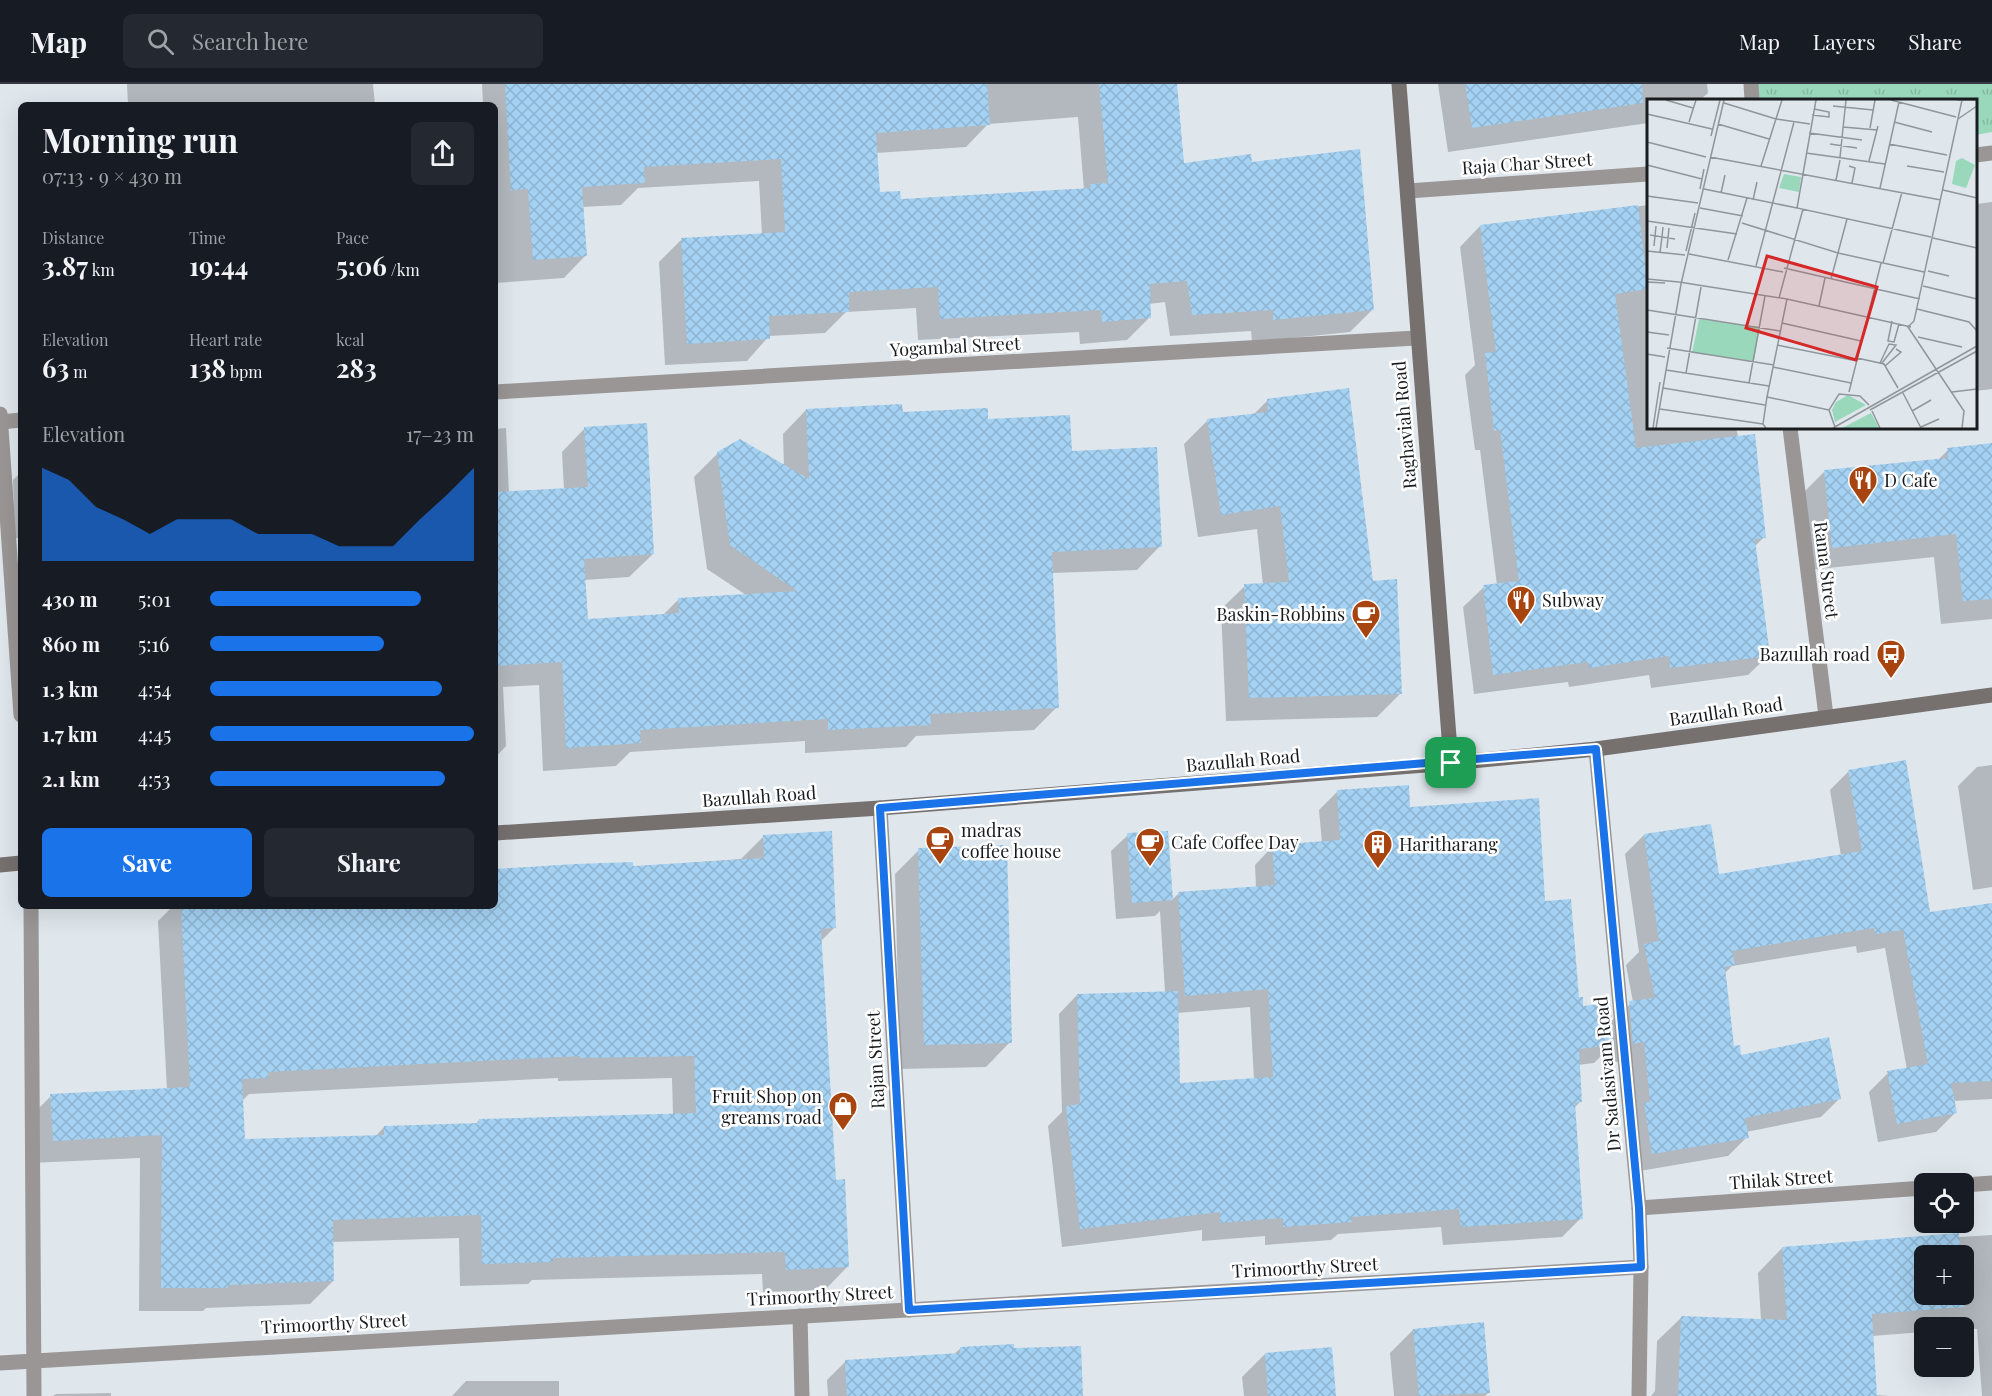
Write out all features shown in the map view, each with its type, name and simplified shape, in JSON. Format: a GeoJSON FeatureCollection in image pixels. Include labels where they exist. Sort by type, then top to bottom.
{"type":"FeatureCollection","features":[{"type":"Feature","properties":{"kind":"main road","name":"Raghaviah Road"},"geometry":{"type":"LineString","coordinates":[[1399,84],[1408,191],[1416,338],[1451,763]]}},
{"type":"Feature","properties":{"kind":"main road","name":"Bazullah Road"},"geometry":{"type":"LineString","coordinates":[[498,833],[880,808],[1451,763],[1596,749],[1992,695]]}},
{"type":"Feature","properties":{"kind":"main road"},"geometry":{"type":"LineString","coordinates":[[0,865],[18,863]]}},
{"type":"Feature","properties":{"kind":"street"},"geometry":{"type":"LineString","coordinates":[[1751,84],[1752,99]]}},
{"type":"Feature","properties":{"kind":"street"},"geometry":{"type":"LineString","coordinates":[[1977,155],[1992,153]]}},
{"type":"Feature","properties":{"kind":"street","name":"Raja Char Street"},"geometry":{"type":"LineString","coordinates":[[1408,191],[1647,174]]}},
{"type":"Feature","properties":{"kind":"street","name":"Yogambal Street"},"geometry":{"type":"LineString","coordinates":[[498,392],[1416,338]]}},
{"type":"Feature","properties":{"kind":"street"},"geometry":{"type":"LineString","coordinates":[[0,414],[18,673]]}},
{"type":"Feature","properties":{"kind":"street"},"geometry":{"type":"LineString","coordinates":[[0,422],[18,420]]}},
{"type":"Feature","properties":{"kind":"street","name":"Rama Street"},"geometry":{"type":"LineString","coordinates":[[1790,429],[1826,716]]}},
{"type":"Feature","properties":{"kind":"street","name":"Dr Sadasivam Road"},"geometry":{"type":"LineString","coordinates":[[1596,749],[1639,1208],[1641,1267],[1639,1396]]}},
{"type":"Feature","properties":{"kind":"street","name":"Rajan Street"},"geometry":{"type":"LineString","coordinates":[[880,808],[909,1310]]}},
{"type":"Feature","properties":{"kind":"street"},"geometry":{"type":"LineString","coordinates":[[31,909],[34,1396]]}},
{"type":"Feature","properties":{"kind":"street"},"geometry":{"type":"LineString","coordinates":[[1974,1184],[1992,1183]]}},
{"type":"Feature","properties":{"kind":"street","name":"Thilak Street"},"geometry":{"type":"LineString","coordinates":[[1639,1208],[1914,1189]]}},
{"type":"Feature","properties":{"kind":"street","name":"Trimoorthy Street"},"geometry":{"type":"LineString","coordinates":[[0,1363],[1641,1267]]}},
{"type":"Feature","properties":{"kind":"street"},"geometry":{"type":"LineString","coordinates":[[800,1316],[802,1396]]}},
{"type":"Feature","properties":{"kind":"green space"},"geometry":{"type":"Polygon","coordinates":[[[1755,84],[1992,84],[1992,132],[1977,135],[1977,99],[1757,99],[1755,84]]]}},
{"type":"Feature","properties":{"kind":"building"},"geometry":{"type":"Polygon","coordinates":[[[505,84],[987,84],[990,125],[876,133],[880,192],[900,191],[901,199],[1091,188],[1090,184],[1108,183],[1099,84],[1177,84],[1184,163],[1251,154],[1252,162],[1360,149],[1374,310],[1273,320],[1273,310],[1192,315],[1187,281],[1150,284],[1151,318],[1102,322],[1101,310],[940,319],[938,287],[849,292],[849,312],[769,316],[770,339],[687,344],[681,238],[785,232],[781,159],[644,167],[645,183],[582,187],[587,256],[533,260],[528,189],[511,190],[505,84]]]}},
{"type":"Feature","properties":{"kind":"building"},"geometry":{"type":"Polygon","coordinates":[[[1465,84],[1642,84],[1643,103],[1472,128],[1465,84]]]}},
{"type":"Feature","properties":{"kind":"building"},"geometry":{"type":"Polygon","coordinates":[[[1638,205],[1647,289],[1615,294],[1636,448],[1755,434],[1766,538],[1755,539],[1770,656],[1670,668],[1669,656],[1589,668],[1588,662],[1493,675],[1483,585],[1519,581],[1500,430],[1494,431],[1485,353],[1496,352],[1480,225],[1638,205]]]}},
{"type":"Feature","properties":{"kind":"building"},"geometry":{"type":"Polygon","coordinates":[[[1349,388],[1373,581],[1397,579],[1402,694],[1249,698],[1244,584],[1289,582],[1280,506],[1221,515],[1207,419],[1268,412],[1267,399],[1349,388]]]}},
{"type":"Feature","properties":{"kind":"building"},"geometry":{"type":"Polygon","coordinates":[[[902,404],[903,412],[988,408],[988,419],[1070,415],[1072,451],[1157,447],[1162,547],[1052,552],[1059,708],[930,714],[931,725],[828,730],[828,719],[640,730],[641,743],[566,748],[562,662],[498,666],[498,492],[588,487],[584,427],[647,423],[654,554],[584,559],[588,619],[679,613],[678,598],[797,591],[730,545],[717,452],[740,439],[809,479],[806,409],[902,404]]]}},
{"type":"Feature","properties":{"kind":"building"},"geometry":{"type":"Polygon","coordinates":[[[1992,443],[1992,599],[1963,601],[1956,534],[1832,548],[1824,470],[1948,458],[1947,448],[1992,443]]]}},
{"type":"Feature","properties":{"kind":"building"},"geometry":{"type":"Polygon","coordinates":[[[1906,760],[1930,912],[1992,903],[1992,1081],[1951,1083],[1957,1113],[1897,1124],[1887,1071],[1928,1064],[1903,930],[1875,934],[1874,928],[1732,951],[1735,965],[1725,967],[1734,1046],[1740,1045],[1741,1055],[1829,1037],[1841,1099],[1745,1118],[1749,1138],[1652,1154],[1644,1103],[1650,1102],[1644,1042],[1633,1044],[1629,1001],[1655,998],[1644,944],[1659,941],[1644,834],[1711,824],[1719,874],[1862,851],[1848,770],[1906,760]]]}},
{"type":"Feature","properties":{"kind":"building"},"geometry":{"type":"Polygon","coordinates":[[[1409,785],[1410,807],[1539,798],[1545,901],[1571,899],[1579,997],[1583,997],[1583,1006],[1610,1003],[1614,1045],[1579,1049],[1582,1102],[1575,1103],[1583,1219],[1461,1227],[1459,1209],[1351,1217],[1352,1222],[1283,1227],[1283,1218],[1220,1223],[1220,1212],[1080,1229],[1066,1106],[1080,1104],[1077,994],[1178,991],[1180,1083],[1273,1077],[1268,989],[1185,996],[1178,892],[1275,885],[1272,845],[1340,840],[1337,790],[1409,785]]]}},
{"type":"Feature","properties":{"kind":"building"},"geometry":{"type":"Polygon","coordinates":[[[832,831],[836,928],[821,929],[836,1180],[845,1179],[849,1267],[786,1270],[785,1252],[553,1258],[553,1262],[482,1264],[481,1215],[333,1220],[334,1281],[228,1285],[228,1288],[161,1288],[162,1135],[53,1141],[50,1094],[190,1087],[181,909],[498,909],[498,869],[633,862],[633,866],[764,858],[763,835],[832,831]],[[580,1056],[268,1072],[268,1078],[242,1079],[245,1139],[384,1135],[384,1126],[479,1123],[479,1119],[696,1113],[694,1056],[580,1058],[580,1056]]]}},
{"type":"Feature","properties":{"kind":"building","name":"Cafe Coffee Day"},"geometry":{"type":"Polygon","coordinates":[[[1168,831],[1173,900],[1132,903],[1127,833],[1168,831]]]}},
{"type":"Feature","properties":{"kind":"building"},"geometry":{"type":"Polygon","coordinates":[[[1007,845],[1012,1043],[924,1045],[918,848],[1007,845]]]}},
{"type":"Feature","properties":{"kind":"building"},"geometry":{"type":"Polygon","coordinates":[[[1959,1233],[1960,1245],[1914,1245],[1914,1305],[1964,1305],[1964,1307],[1872,1314],[1877,1396],[1678,1396],[1681,1316],[1787,1320],[1782,1247],[1959,1233]]]}},
{"type":"Feature","properties":{"kind":"building"},"geometry":{"type":"Polygon","coordinates":[[[1484,1322],[1490,1393],[1419,1396],[1413,1329],[1484,1322]]]}},
{"type":"Feature","properties":{"kind":"building"},"geometry":{"type":"Polygon","coordinates":[[[1014,1344],[1014,1348],[1081,1346],[1083,1396],[847,1396],[845,1360],[960,1353],[960,1347],[1014,1344]]]}},
{"type":"Feature","properties":{"kind":"building"},"geometry":{"type":"Polygon","coordinates":[[[1332,1347],[1336,1396],[1268,1396],[1265,1353],[1332,1347]]]}},
{"type":"Feature","properties":{"kind":"place","name":"D Cafe"},"geometry":{"type":"Point","coordinates":[1863,506]}},
{"type":"Feature","properties":{"kind":"place","name":"Subway"},"geometry":{"type":"Point","coordinates":[1521,626]}},
{"type":"Feature","properties":{"kind":"place","name":"Baskin-Robbins"},"geometry":{"type":"Point","coordinates":[1366,640]}},
{"type":"Feature","properties":{"kind":"place","name":"Bazullah road"},"geometry":{"type":"Point","coordinates":[1891,680]}},
{"type":"Feature","properties":{"kind":"place","name":"madras coffee house"},"geometry":{"type":"Point","coordinates":[940,866]}},
{"type":"Feature","properties":{"kind":"place","name":"Cafe Coffee Day"},"geometry":{"type":"Point","coordinates":[1150,868]}},
{"type":"Feature","properties":{"kind":"place","name":"Haritharang"},"geometry":{"type":"Point","coordinates":[1378,870]}},
{"type":"Feature","properties":{"kind":"place","name":"Fruit Shop on greams road"},"geometry":{"type":"Point","coordinates":[843,1132]}},
{"type":"Feature","properties":{"kind":"route"},"geometry":{"type":"LineString","coordinates":[[1596,749],[1639,1208],[1641,1267],[909,1310],[880,808],[1451,763],[1596,749]]}}]}
